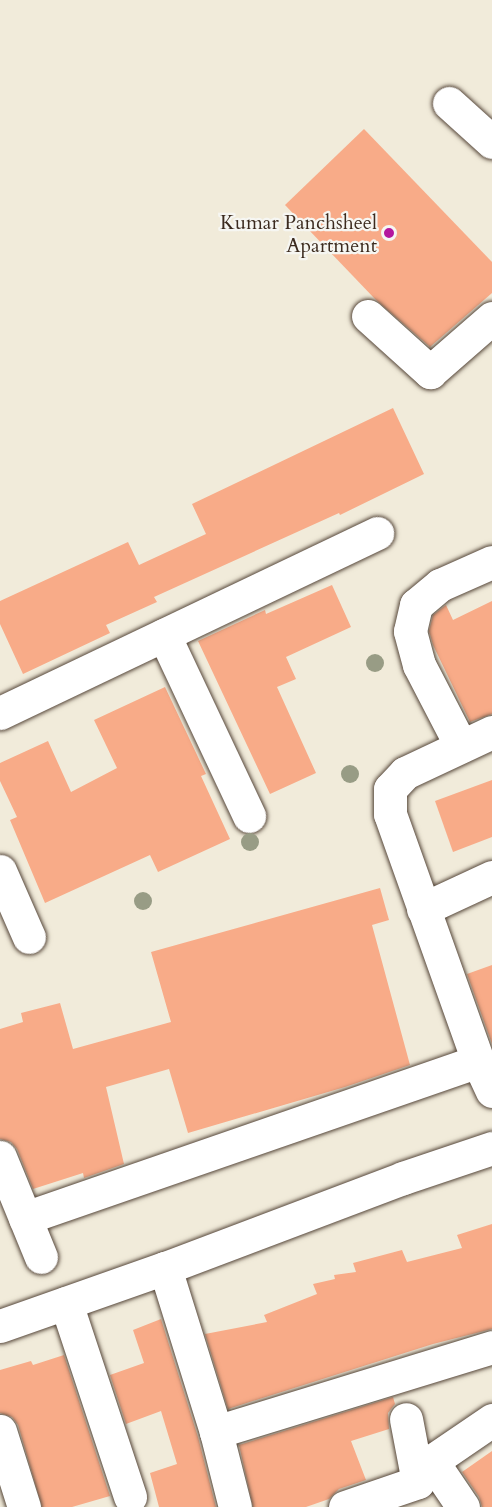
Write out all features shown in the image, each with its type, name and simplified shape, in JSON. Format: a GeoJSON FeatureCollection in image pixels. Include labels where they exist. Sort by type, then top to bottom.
{"type":"FeatureCollection","features":[{"type":"Feature","properties":{"kind":"street"},"geometry":{"type":"LineString","coordinates":[[449,103],[492,142]]}},
{"type":"Feature","properties":{"kind":"street"},"geometry":{"type":"LineString","coordinates":[[368,316],[430,372],[492,318]]}},
{"type":"Feature","properties":{"kind":"street"},"geometry":{"type":"LineString","coordinates":[[0,713],[377,533]]}},
{"type":"Feature","properties":{"kind":"street"},"geometry":{"type":"LineString","coordinates":[[461,746],[419,665],[410,631],[416,605],[440,585],[492,562]]}},
{"type":"Feature","properties":{"kind":"street"},"geometry":{"type":"LineString","coordinates":[[164,635],[249,816]]}},
{"type":"Feature","properties":{"kind":"street"},"geometry":{"type":"LineString","coordinates":[[492,732],[405,773],[390,789],[390,814],[478,1061],[492,1091]]}},
{"type":"Feature","properties":{"kind":"street"},"geometry":{"type":"LineString","coordinates":[[0,871],[29,938]]}},
{"type":"Feature","properties":{"kind":"street"},"geometry":{"type":"LineString","coordinates":[[423,909],[492,877]]}},
{"type":"Feature","properties":{"kind":"street"},"geometry":{"type":"LineString","coordinates":[[25,1218],[478,1061]]}},
{"type":"Feature","properties":{"kind":"street"},"geometry":{"type":"LineString","coordinates":[[0,1326],[165,1268],[403,1178],[492,1148]]}},
{"type":"Feature","properties":{"kind":"street"},"geometry":{"type":"LineString","coordinates":[[1,1163],[41,1257]]}},
{"type":"Feature","properties":{"kind":"street"},"geometry":{"type":"LineString","coordinates":[[165,1268],[216,1432],[235,1507]]}},
{"type":"Feature","properties":{"kind":"street"},"geometry":{"type":"LineString","coordinates":[[66,1303],[130,1497]]}},
{"type":"Feature","properties":{"kind":"street"},"geometry":{"type":"LineString","coordinates":[[216,1432],[492,1347]]}},
{"type":"Feature","properties":{"kind":"street"},"geometry":{"type":"LineString","coordinates":[[345,1507],[418,1482],[406,1419]]}},
{"type":"Feature","properties":{"kind":"street"},"geometry":{"type":"LineString","coordinates":[[463,1507],[432,1461],[492,1420]]}},
{"type":"Feature","properties":{"kind":"street"},"geometry":{"type":"LineString","coordinates":[[0,1431],[24,1507]]}},
{"type":"Feature","properties":{"kind":"building","name":"Kumar Panchsheel Apartment"},"geometry":{"type":"Polygon","coordinates":[[[364,129],[492,262],[492,293],[430,347],[375,299],[285,205],[364,129]]]}},
{"type":"Feature","properties":{"kind":"building"},"geometry":{"type":"Polygon","coordinates":[[[393,408],[424,474],[340,515],[339,513],[154,597],[157,602],[106,625],[110,633],[23,674],[0,624],[0,601],[128,542],[139,565],[206,534],[192,504],[393,408]]]}},
{"type":"Feature","properties":{"kind":"building"},"geometry":{"type":"Polygon","coordinates":[[[332,585],[351,627],[286,657],[296,679],[277,687],[316,773],[270,794],[198,641],[265,610],[266,614],[332,585]]]}},
{"type":"Feature","properties":{"kind":"building"},"geometry":{"type":"Polygon","coordinates":[[[492,601],[492,714],[470,722],[433,645],[429,631],[433,615],[446,605],[453,620],[492,601]]]}},
{"type":"Feature","properties":{"kind":"building"},"geometry":{"type":"Polygon","coordinates":[[[165,687],[206,774],[201,776],[230,839],[158,872],[150,855],[45,903],[10,820],[17,817],[0,781],[0,763],[48,741],[71,792],[117,768],[94,720],[165,687]]]}},
{"type":"Feature","properties":{"kind":"building"},"geometry":{"type":"Polygon","coordinates":[[[492,780],[492,837],[453,852],[435,801],[492,780]]]}},
{"type":"Feature","properties":{"kind":"building"},"geometry":{"type":"Polygon","coordinates":[[[380,888],[389,920],[372,925],[410,1065],[345,1087],[188,1133],[169,1069],[106,1087],[124,1164],[84,1178],[83,1173],[33,1189],[17,1149],[11,1142],[0,1139],[0,1029],[23,1022],[21,1013],[60,1003],[73,1049],[171,1022],[151,952],[380,888]]]}},
{"type":"Feature","properties":{"kind":"building"},"geometry":{"type":"Polygon","coordinates":[[[492,965],[492,1044],[467,974],[492,965]]]}},
{"type":"Feature","properties":{"kind":"building"},"geometry":{"type":"Polygon","coordinates":[[[492,1224],[492,1329],[433,1344],[228,1409],[205,1334],[267,1322],[264,1315],[317,1294],[313,1284],[335,1279],[334,1275],[356,1272],[353,1263],[402,1250],[407,1262],[462,1248],[457,1235],[492,1224]]]}},
{"type":"Feature","properties":{"kind":"building"},"geometry":{"type":"Polygon","coordinates":[[[161,1319],[198,1437],[216,1507],[159,1507],[150,1473],[177,1464],[161,1411],[126,1424],[110,1375],[144,1363],[133,1330],[161,1319]]]}},
{"type":"Feature","properties":{"kind":"building"},"geometry":{"type":"Polygon","coordinates":[[[64,1355],[110,1496],[72,1507],[42,1507],[18,1425],[12,1417],[0,1413],[0,1370],[31,1361],[33,1365],[64,1355]]]}},
{"type":"Feature","properties":{"kind":"building"},"geometry":{"type":"Polygon","coordinates":[[[393,1397],[395,1404],[388,1413],[389,1429],[351,1441],[366,1480],[339,1489],[329,1499],[306,1507],[253,1507],[239,1445],[393,1397]]]}},
{"type":"Feature","properties":{"kind":"building"},"geometry":{"type":"Polygon","coordinates":[[[492,1451],[492,1507],[482,1507],[479,1497],[462,1472],[492,1451]]]}},
{"type":"Feature","properties":{"kind":"place","name":"Kumar Panchsheel Apartment"},"geometry":{"type":"Point","coordinates":[389,233]}}]}
